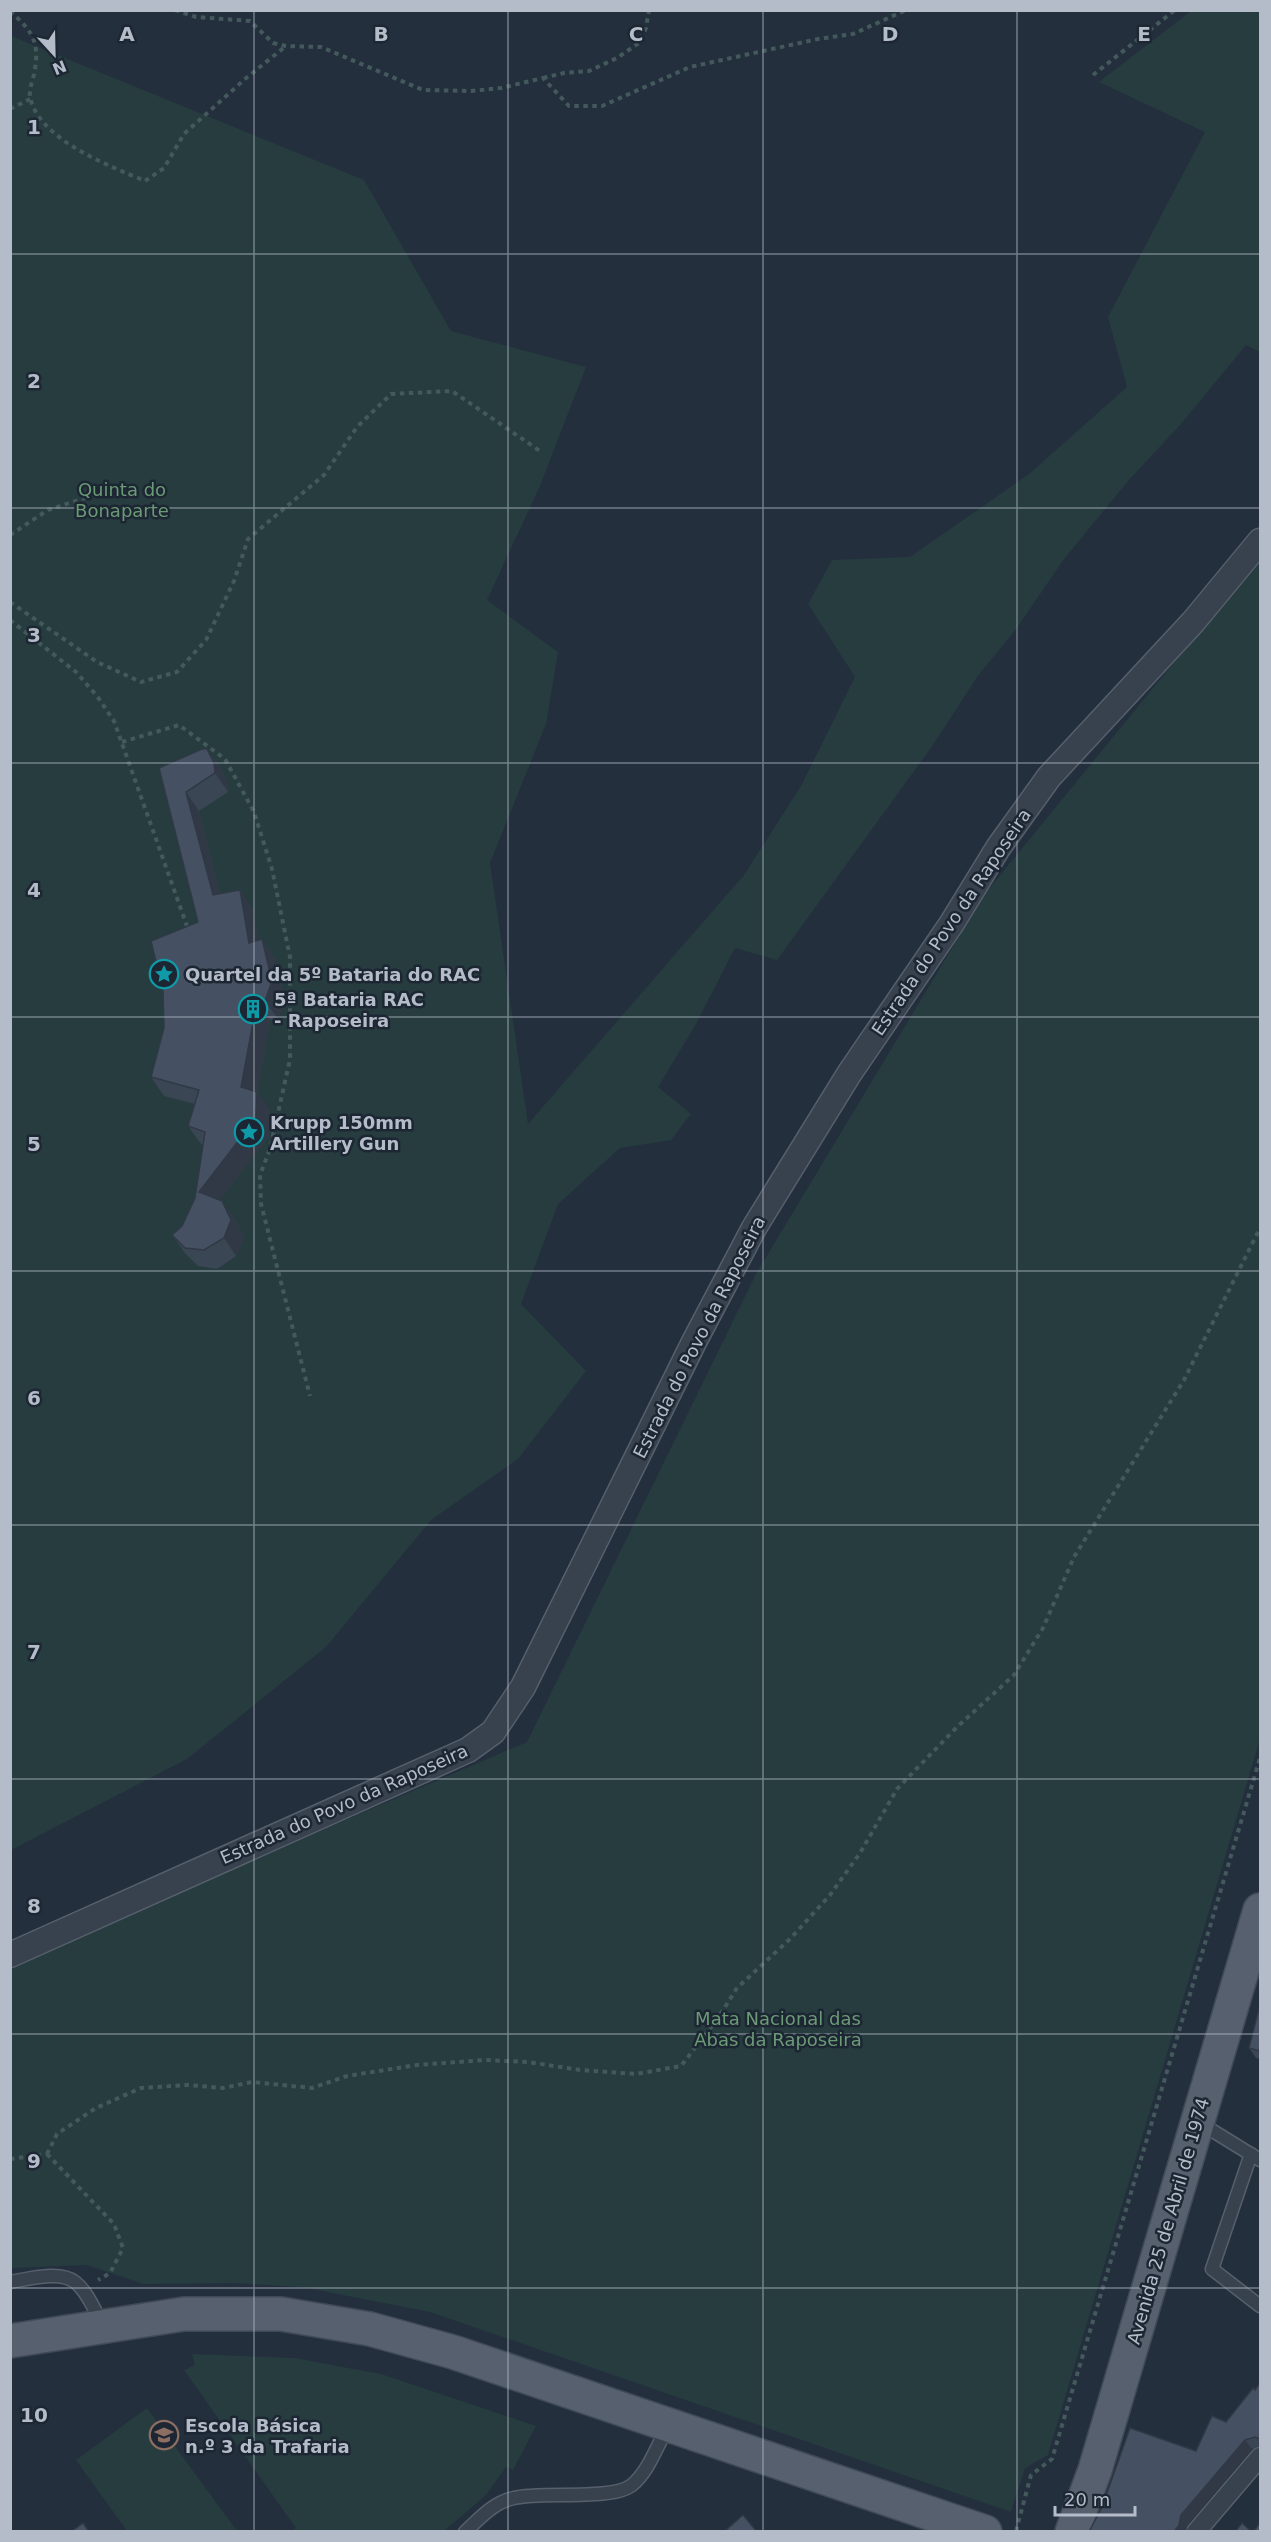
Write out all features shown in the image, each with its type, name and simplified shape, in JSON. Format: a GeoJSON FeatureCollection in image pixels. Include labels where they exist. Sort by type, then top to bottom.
{"type":"FeatureCollection","features":[{"type":"Feature","properties":{"kind":"main road","name":"Avenida 25 de Abril de 1974"},"geometry":{"type":"LineString","coordinates":[[1072,2532],[1095,2470],[1197,2122],[1250,1979],[1260,1910]]}},
{"type":"Feature","properties":{"kind":"main road"},"geometry":{"type":"LineString","coordinates":[[10,2341],[184,2314],[281,2314],[360,2328],[453,2352],[985,2532]]}},
{"type":"Feature","properties":{"kind":"street","name":"Estrada do Povo da Raposeira"},"geometry":{"type":"LineString","coordinates":[[10,1955],[468,1750],[493,1732],[523,1688],[689,1352],[754,1228],[849,1074],[952,923],[998,848],[1049,777],[1193,622],[1260,541]]}},
{"type":"Feature","properties":{"kind":"street"},"geometry":{"type":"LineString","coordinates":[[1196,2532],[1260,2457]]}},
{"type":"Feature","properties":{"kind":"lane"},"geometry":{"type":"LineString","coordinates":[[1197,2122],[1256,2157],[1212,2269],[1260,2306]]}},
{"type":"Feature","properties":{"kind":"lane"},"geometry":{"type":"LineString","coordinates":[[10,2282],[60,2277],[74,2280],[83,2290],[104,2326]]}},
{"type":"Feature","properties":{"kind":"lane"},"geometry":{"type":"LineString","coordinates":[[465,2532],[495,2505],[514,2497],[611,2492],[629,2487],[640,2476],[669,2426]]}},
{"type":"Feature","properties":{"kind":"path"},"geometry":{"type":"LineString","coordinates":[[175,10],[195,17],[250,21],[273,43],[286,46],[321,47],[423,90],[491,89],[523,85],[564,73],[589,71],[617,58],[639,43],[646,28],[649,10]]}},
{"type":"Feature","properties":{"kind":"path"},"geometry":{"type":"LineString","coordinates":[[543,78],[569,106],[602,106],[690,67],[818,39],[853,34],[906,10]]}},
{"type":"Feature","properties":{"kind":"path"},"geometry":{"type":"LineString","coordinates":[[1093,75],[1175,10]]}},
{"type":"Feature","properties":{"kind":"path"},"geometry":{"type":"LineString","coordinates":[[10,11],[30,30],[38,55],[30,99],[42,121],[68,143],[107,165],[146,181],[164,168],[184,134],[244,79],[286,46]]}},
{"type":"Feature","properties":{"kind":"path"},"geometry":{"type":"LineString","coordinates":[[10,109],[30,99]]}},
{"type":"Feature","properties":{"kind":"path"},"geometry":{"type":"LineString","coordinates":[[10,126],[10,178]]}},
{"type":"Feature","properties":{"kind":"path"},"geometry":{"type":"LineString","coordinates":[[10,602],[97,662],[141,682],[177,672],[206,640],[234,581],[248,540],[283,507],[324,475],[357,427],[391,394],[452,391],[540,451]]}},
{"type":"Feature","properties":{"kind":"path"},"geometry":{"type":"LineString","coordinates":[[10,535],[48,510],[91,496]]}},
{"type":"Feature","properties":{"kind":"path"},"geometry":{"type":"LineString","coordinates":[[10,620],[76,672],[114,721],[189,933]]}},
{"type":"Feature","properties":{"kind":"path"},"geometry":{"type":"LineString","coordinates":[[122,742],[179,725],[225,759],[254,812],[272,869],[290,957],[290,1059],[270,1149],[260,1175],[261,1204],[310,1396]]}},
{"type":"Feature","properties":{"kind":"path"},"geometry":{"type":"LineString","coordinates":[[47,2154],[57,2134],[96,2108],[141,2088],[188,2085],[223,2088],[252,2082],[312,2088],[359,2074],[417,2065],[485,2060],[528,2062],[580,2070],[636,2074],[681,2066],[718,2018],[737,1988],[790,1939],[830,1895],[860,1853],[897,1790],[956,1728],[1014,1675],[1043,1628],[1074,1557],[1184,1380],[1260,1228]]}},
{"type":"Feature","properties":{"kind":"path"},"geometry":{"type":"LineString","coordinates":[[1016,2532],[1031,2475],[1052,2459],[1260,1758]]}},
{"type":"Feature","properties":{"kind":"path"},"geometry":{"type":"LineString","coordinates":[[10,2159],[47,2154]]}},
{"type":"Feature","properties":{"kind":"path"},"geometry":{"type":"LineString","coordinates":[[47,2154],[114,2224],[123,2248],[110,2273],[83,2290]]}},
{"type":"Feature","properties":{"kind":"green space","name":"Quinta do Bonaparte"},"geometry":{"type":"Polygon","coordinates":[[[1191,11],[1260,11],[1260,352],[1246,345],[1064,559],[1016,629],[977,677],[933,745],[777,960],[735,948],[696,1024],[658,1087],[691,1114],[671,1140],[620,1148],[558,1204],[521,1304],[586,1371],[518,1459],[431,1520],[326,1647],[187,1759],[11,1850],[11,36],[364,180],[451,331],[586,367],[540,486],[487,600],[558,652],[546,724],[490,863],[528,1124],[744,875],[801,786],[855,677],[808,604],[832,560],[910,557],[1029,474],[1127,387],[1108,317],[1205,132],[1099,82],[1191,11]]]}},
{"type":"Feature","properties":{"kind":"green space","name":"Mata Nacional das Abas da Raposeira"},"geometry":{"type":"Polygon","coordinates":[[[1260,557],[1260,1739],[1048,2455],[1025,2468],[1011,2512],[430,2312],[302,2287],[233,2283],[144,2284],[87,2265],[11,2268],[10,1964],[527,1742],[757,1272],[984,895],[1260,557]]]}},
{"type":"Feature","properties":{"kind":"green space"},"geometry":{"type":"Polygon","coordinates":[[[192,2354],[294,2358],[381,2374],[536,2426],[513,2470],[506,2467],[486,2495],[444,2531],[292,2531],[296,2528],[184,2370],[195,2365],[192,2354]]]}},
{"type":"Feature","properties":{"kind":"green space"},"geometry":{"type":"Polygon","coordinates":[[[147,2408],[237,2531],[127,2531],[76,2460],[147,2408]]]}},
{"type":"Feature","properties":{"kind":"building"},"geometry":{"type":"Polygon","coordinates":[[[202,749],[207,749],[214,763],[215,773],[186,792],[213,895],[240,890],[249,943],[262,939],[272,981],[265,1001],[257,1001],[241,1087],[257,1092],[256,1118],[199,1192],[222,1201],[231,1220],[224,1238],[204,1250],[185,1248],[172,1235],[182,1226],[195,1198],[205,1132],[188,1126],[199,1090],[151,1077],[164,1028],[163,990],[151,941],[198,922],[159,768],[202,749]]]}},
{"type":"Feature","properties":{"kind":"building"},"geometry":{"type":"Polygon","coordinates":[[[1260,2010],[1260,2051],[1249,2048],[1260,2010]]]}},
{"type":"Feature","properties":{"kind":"building"},"geometry":{"type":"Polygon","coordinates":[[[1260,2383],[1260,2439],[1255,2437],[1245,2440],[1181,2515],[1179,2525],[1174,2532],[1089,2532],[1102,2507],[1130,2428],[1196,2451],[1212,2416],[1226,2422],[1253,2388],[1255,2390],[1260,2383]]]}},
{"type":"Feature","properties":{"kind":"building"},"geometry":{"type":"Polygon","coordinates":[[[743,2515],[757,2532],[724,2532],[743,2515]]]}},
{"type":"Feature","properties":{"kind":"building"},"geometry":{"type":"Polygon","coordinates":[[[83,2523],[89,2532],[71,2532],[83,2523]]]}},
{"type":"Feature","properties":{"kind":"building"},"geometry":{"type":"Polygon","coordinates":[[[1242,2523],[1252,2532],[1235,2532],[1242,2523]]]}},
{"type":"Feature","properties":{"kind":"building"},"geometry":{"type":"Polygon","coordinates":[[[1260,2523],[1260,2532],[1253,2532],[1260,2523]]]}},
{"type":"Feature","properties":{"kind":"place","name":"Quartel da 5º Bataria do RAC"},"geometry":{"type":"Point","coordinates":[164,974]}},
{"type":"Feature","properties":{"kind":"place","name":"5ª Bataria RAC - Raposeira"},"geometry":{"type":"Point","coordinates":[253,1009]}},
{"type":"Feature","properties":{"kind":"place","name":"Krupp 150mm Artillery Gun"},"geometry":{"type":"Point","coordinates":[249,1132]}},
{"type":"Feature","properties":{"kind":"place","name":"Escola Básica n.º 3 da Trafaria"},"geometry":{"type":"Point","coordinates":[164,2435]}}]}
